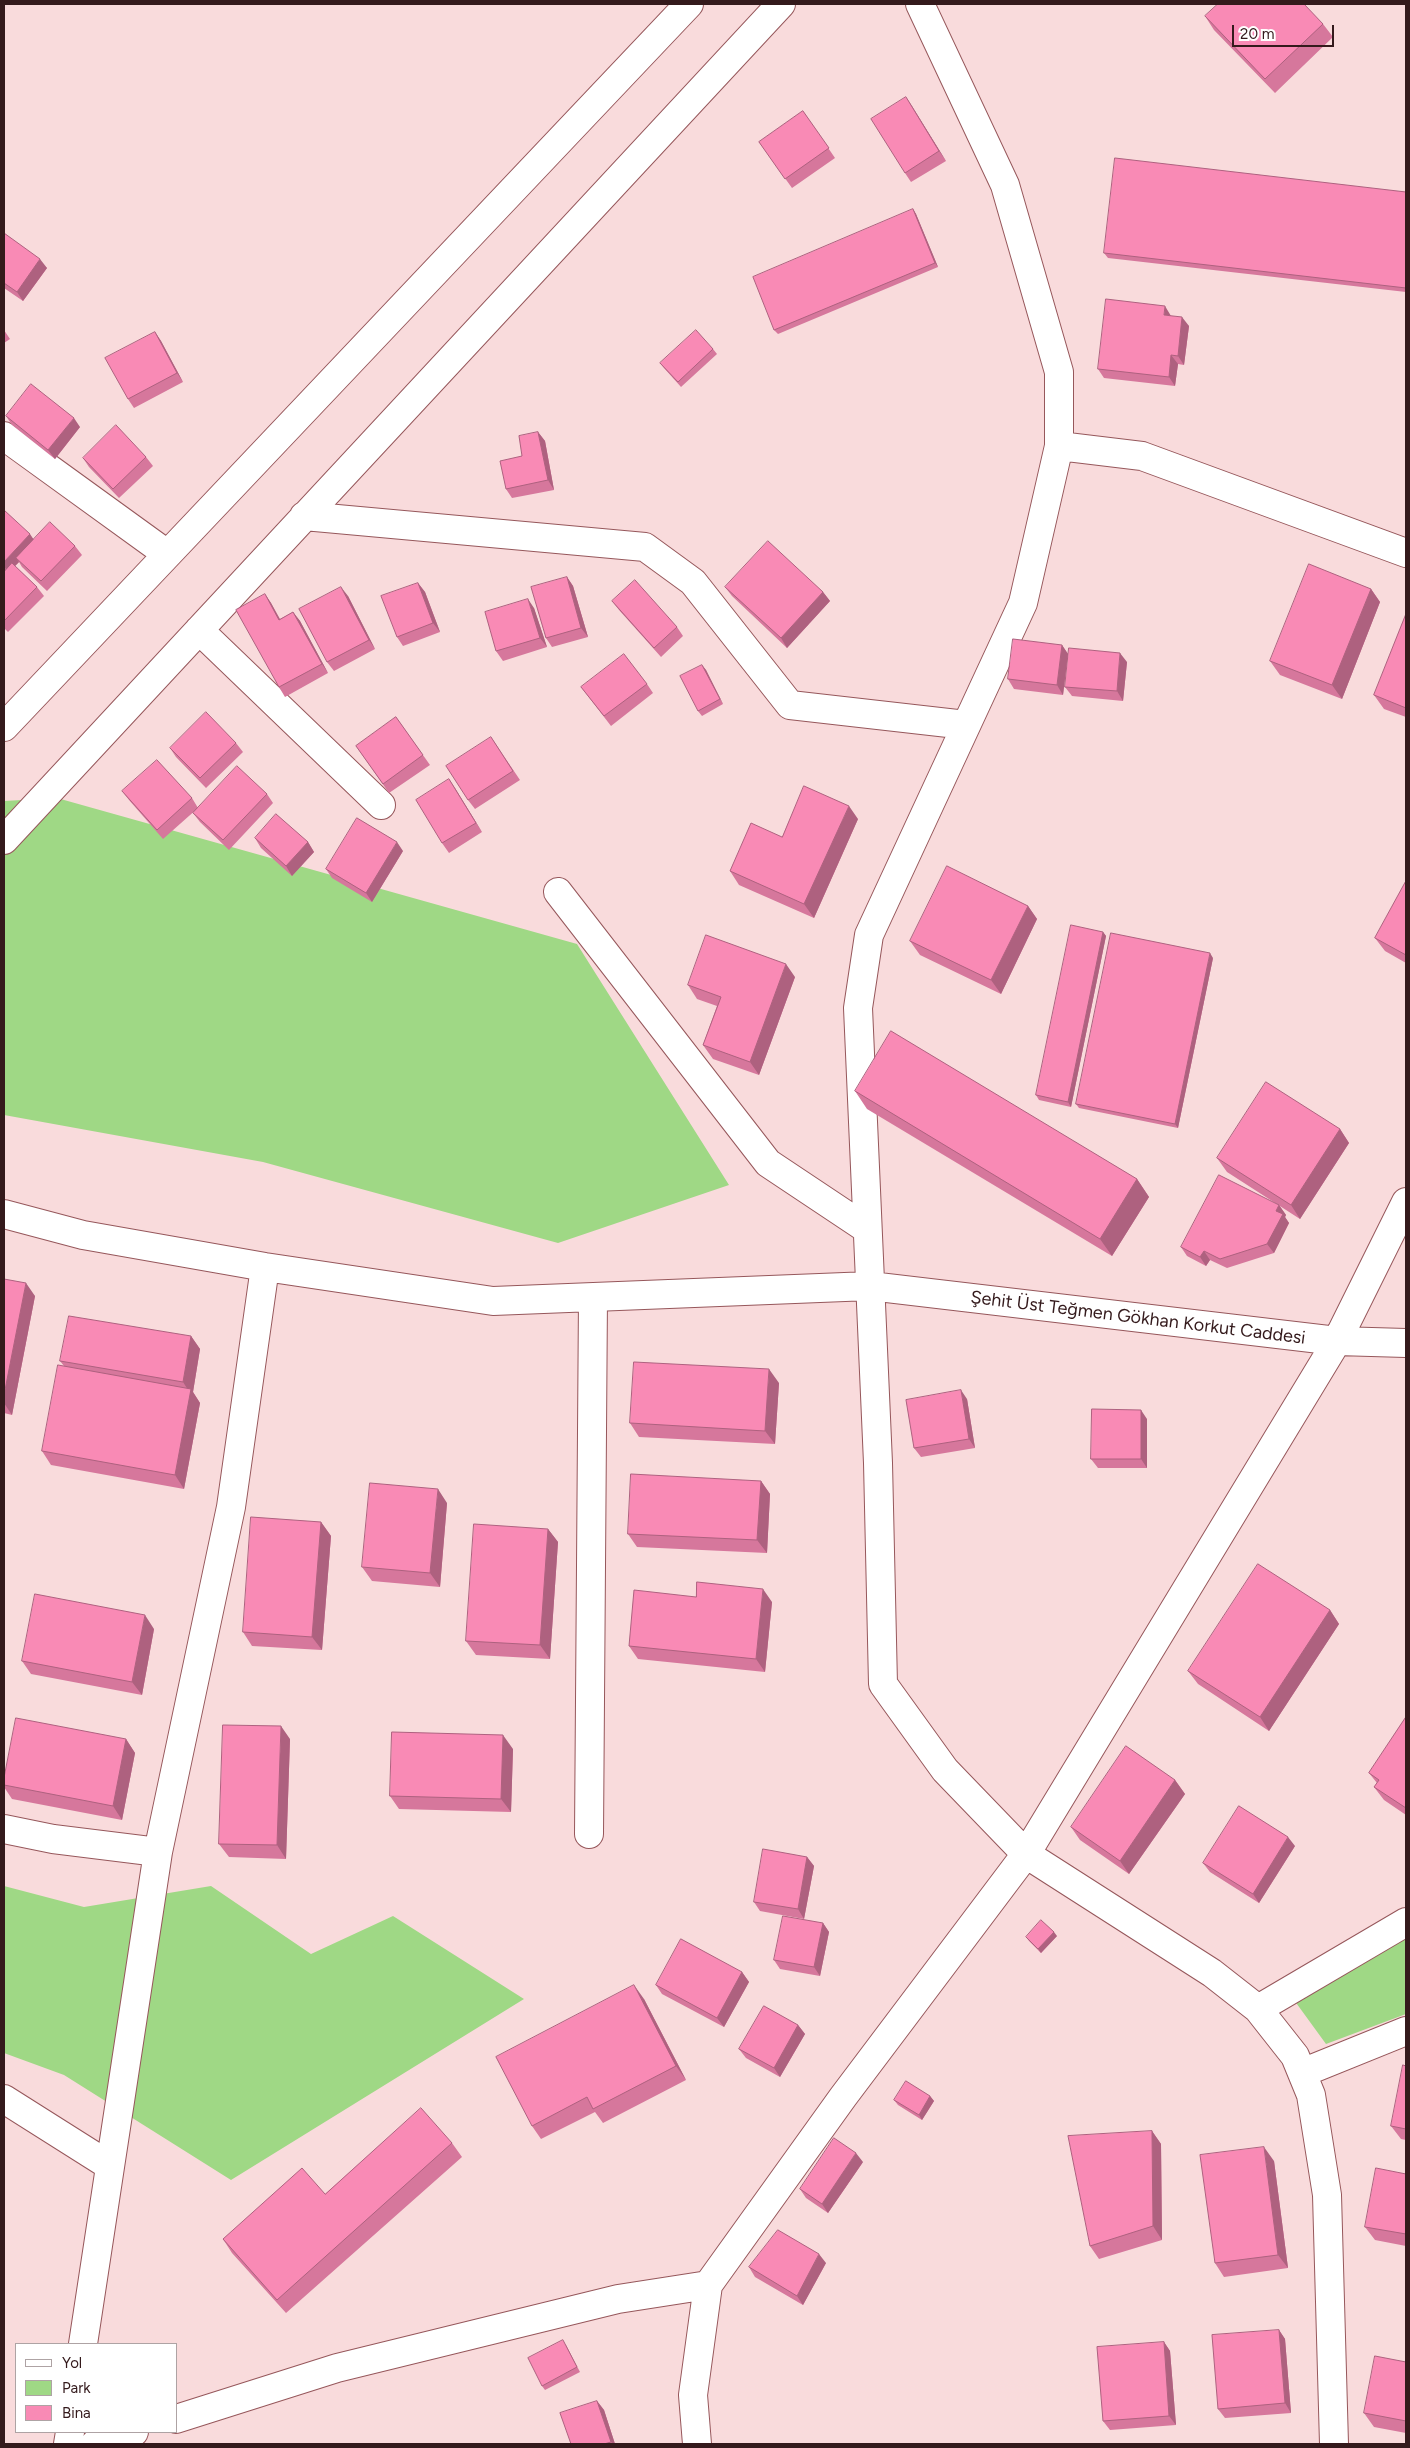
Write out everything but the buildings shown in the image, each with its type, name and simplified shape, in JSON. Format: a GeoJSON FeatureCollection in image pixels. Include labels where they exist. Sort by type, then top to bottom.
{"type":"FeatureCollection","features":[{"type":"Feature","properties":{"kind":"street"},"geometry":{"type":"LineString","coordinates":[[4,727],[689,4]]}},
{"type":"Feature","properties":{"kind":"street"},"geometry":{"type":"LineString","coordinates":[[4,840],[782,4]]}},
{"type":"Feature","properties":{"kind":"street"},"geometry":{"type":"LineString","coordinates":[[920,4],[1005,185],[1059,372],[1060,446],[1023,603],[869,935],[858,1008],[878,1463],[883,1684],[944,1770],[1026,1854],[1212,1973],[1258,2009],[1295,2056],[1311,2095],[1327,2195],[1334,2444]]}},
{"type":"Feature","properties":{"kind":"street"},"geometry":{"type":"LineString","coordinates":[[4,436],[168,554]]}},
{"type":"Feature","properties":{"kind":"street"},"geometry":{"type":"LineString","coordinates":[[1060,446],[1142,456],[1406,553]]}},
{"type":"Feature","properties":{"kind":"street"},"geometry":{"type":"LineString","coordinates":[[304,516],[644,547],[693,582],[790,705],[966,725]]}},
{"type":"Feature","properties":{"kind":"street"},"geometry":{"type":"LineString","coordinates":[[199,630],[380,805]]}},
{"type":"Feature","properties":{"kind":"street"},"geometry":{"type":"LineString","coordinates":[[558,892],[768,1164],[867,1229]]}},
{"type":"Feature","properties":{"kind":"street"},"geometry":{"type":"LineString","coordinates":[[697,2444],[693,2395],[708,2285],[844,2097],[1026,1854],[1336,1341],[1406,1202]]}},
{"type":"Feature","properties":{"kind":"street","name":"Şehit Üst Teğmen Gökhan Korkut Caddesi"},"geometry":{"type":"LineString","coordinates":[[4,1214],[83,1235],[265,1267],[493,1301],[870,1286],[1336,1341],[1406,1343]]}},
{"type":"Feature","properties":{"kind":"street"},"geometry":{"type":"LineString","coordinates":[[83,2343],[158,1852],[231,1507],[265,1267]]}},
{"type":"Feature","properties":{"kind":"street"},"geometry":{"type":"LineString","coordinates":[[589,1834],[593,1297]]}},
{"type":"Feature","properties":{"kind":"street"},"geometry":{"type":"LineString","coordinates":[[4,1829],[53,1839],[158,1852]]}},
{"type":"Feature","properties":{"kind":"street"},"geometry":{"type":"LineString","coordinates":[[1258,2009],[1406,1922]]}},
{"type":"Feature","properties":{"kind":"street"},"geometry":{"type":"LineString","coordinates":[[1302,2073],[1406,2031]]}},
{"type":"Feature","properties":{"kind":"street"},"geometry":{"type":"LineString","coordinates":[[4,2099],[110,2166]]}},
{"type":"Feature","properties":{"kind":"street"},"geometry":{"type":"LineString","coordinates":[[178,2417],[336,2368],[618,2299],[708,2285]]}},
{"type":"Feature","properties":{"kind":"street"},"geometry":{"type":"LineString","coordinates":[[95,2444],[131,2433]]}},
{"type":"Feature","properties":{"kind":"green space"},"geometry":{"type":"Polygon","coordinates":[[[57,798],[577,944],[729,1185],[558,1243],[263,1162],[4,1115],[4,801],[57,798]]]}},
{"type":"Feature","properties":{"kind":"green space"},"geometry":{"type":"Polygon","coordinates":[[[4,1886],[84,1907],[211,1886],[311,1954],[393,1916],[524,1999],[231,2180],[64,2075],[4,2053],[4,1886]]]}},
{"type":"Feature","properties":{"kind":"green space"},"geometry":{"type":"Polygon","coordinates":[[[1406,1936],[1406,2014],[1326,2044],[1294,2000],[1406,1936]]]}}]}
